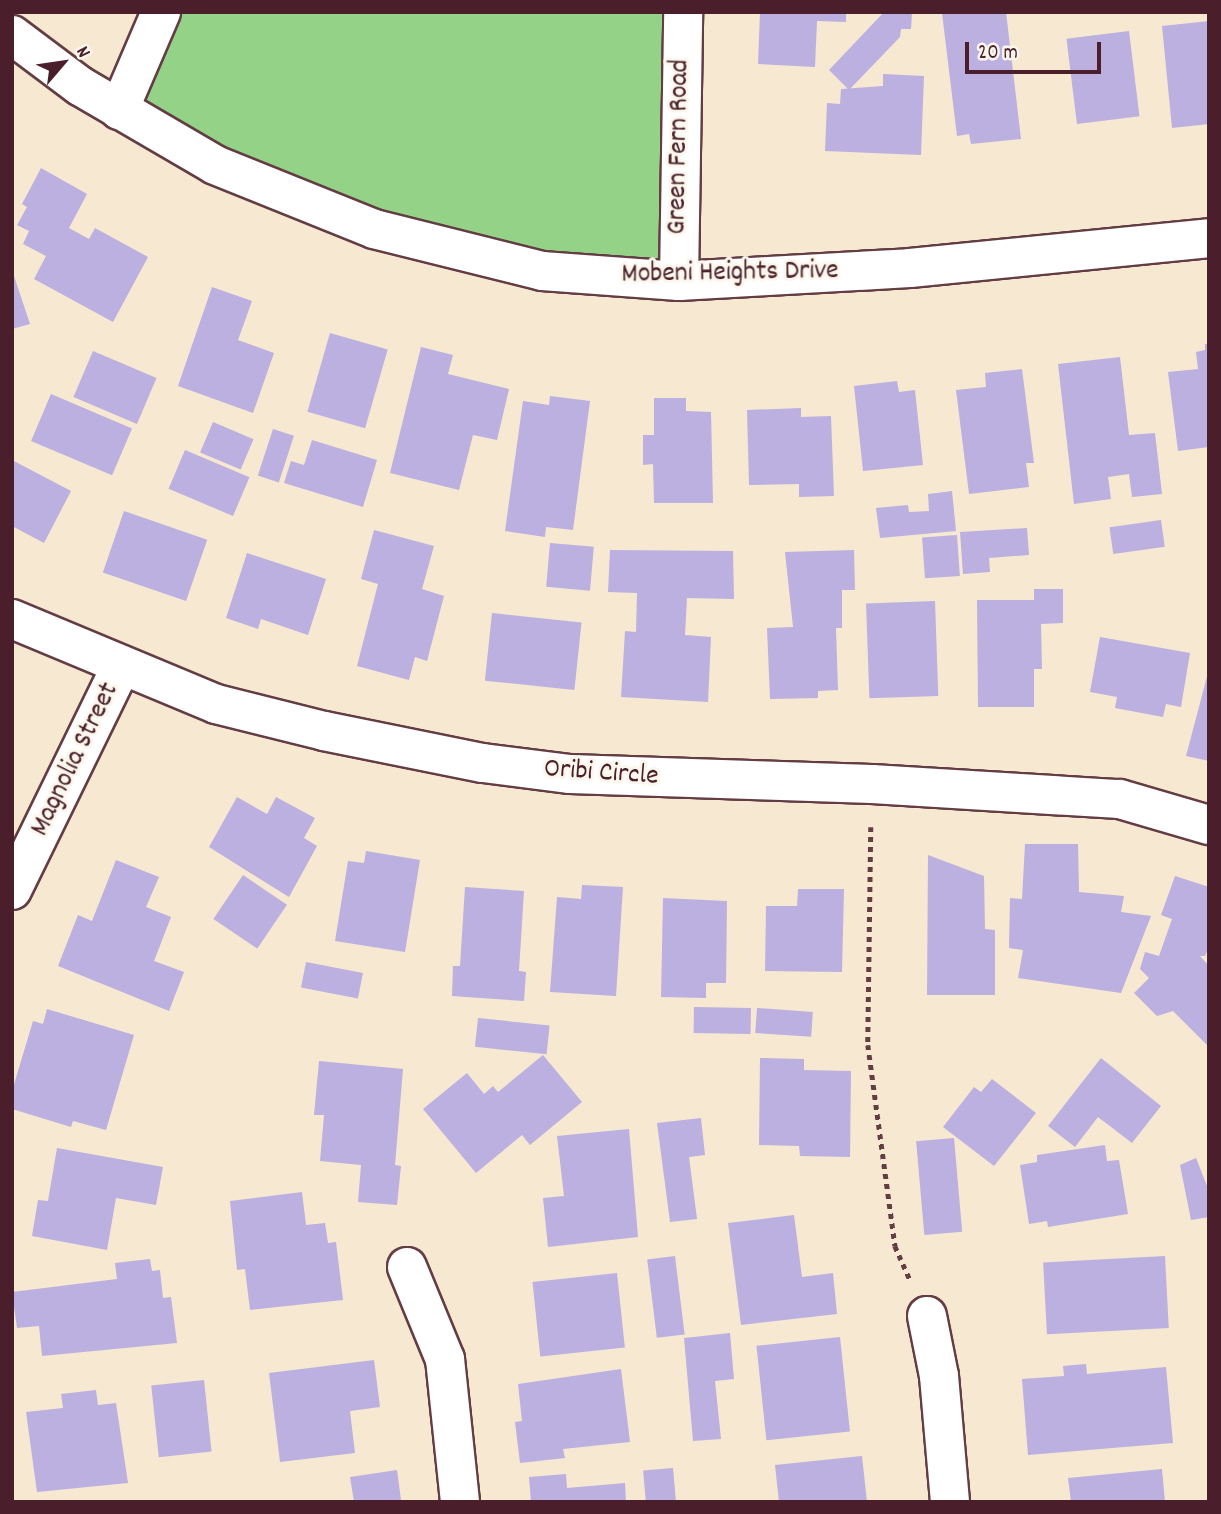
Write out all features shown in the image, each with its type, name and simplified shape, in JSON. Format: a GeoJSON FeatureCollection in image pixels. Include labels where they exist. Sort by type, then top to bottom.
{"type":"FeatureCollection","features":[{"type":"Feature","properties":{"kind":"street"},"geometry":{"type":"LineString","coordinates":[[119,110],[161,12]]}},
{"type":"Feature","properties":{"kind":"street","name":"Green Fern Road"},"geometry":{"type":"LineString","coordinates":[[679,281],[683,12]]}},
{"type":"Feature","properties":{"kind":"street","name":"Mobeni Heights Drive"},"geometry":{"type":"LineString","coordinates":[[13,37],[119,110],[215,164],[374,229],[542,271],[679,281],[910,268],[1209,238]]}},
{"type":"Feature","properties":{"kind":"street","name":"Oribi Circle"},"geometry":{"type":"LineString","coordinates":[[12,619],[121,667],[216,704],[336,734],[483,763],[569,774],[872,784],[1120,799],[1209,825]]}},
{"type":"Feature","properties":{"kind":"street","name":"Magnolia Street"},"geometry":{"type":"LineString","coordinates":[[12,890],[121,667]]}},
{"type":"Feature","properties":{"kind":"street"},"geometry":{"type":"LineString","coordinates":[[407,1267],[445,1359],[460,1502]]}},
{"type":"Feature","properties":{"kind":"street"},"geometry":{"type":"LineString","coordinates":[[927,1316],[939,1376],[950,1502]]}},
{"type":"Feature","properties":{"kind":"path"},"geometry":{"type":"LineString","coordinates":[[872,784],[868,1045],[895,1245],[927,1316]]}},
{"type":"Feature","properties":{"kind":"green space"},"geometry":{"type":"Polygon","coordinates":[[[162,12],[682,12],[679,280],[484,258],[120,111],[162,12]]]}},
{"type":"Feature","properties":{"kind":"building"},"geometry":{"type":"Polygon","coordinates":[[[760,12],[846,12],[846,22],[817,21],[815,67],[758,64],[760,12]]]}},
{"type":"Feature","properties":{"kind":"building"},"geometry":{"type":"Polygon","coordinates":[[[884,12],[912,12],[911,29],[901,29],[900,37],[849,90],[829,70],[884,12]]]}},
{"type":"Feature","properties":{"kind":"building"},"geometry":{"type":"Polygon","coordinates":[[[1006,12],[1021,139],[971,144],[969,134],[957,136],[942,13],[1006,12]]]}},
{"type":"Feature","properties":{"kind":"building"},"geometry":{"type":"Polygon","coordinates":[[[1209,21],[1209,124],[1172,128],[1162,26],[1209,21]]]}},
{"type":"Feature","properties":{"kind":"building"},"geometry":{"type":"Polygon","coordinates":[[[1129,31],[1139,116],[1077,124],[1066,39],[1129,31]]]}},
{"type":"Feature","properties":{"kind":"building"},"geometry":{"type":"Polygon","coordinates":[[[883,74],[924,76],[921,155],[825,151],[827,103],[840,104],[841,89],[883,86],[883,74]]]}},
{"type":"Feature","properties":{"kind":"building"},"geometry":{"type":"Polygon","coordinates":[[[41,168],[87,194],[69,228],[89,239],[95,228],[148,257],[113,322],[34,279],[46,256],[23,244],[29,231],[17,225],[27,207],[22,204],[41,168]]]}},
{"type":"Feature","properties":{"kind":"building"},"geometry":{"type":"Polygon","coordinates":[[[12,270],[30,324],[12,329],[12,270]]]}},
{"type":"Feature","properties":{"kind":"building"},"geometry":{"type":"Polygon","coordinates":[[[212,287],[252,301],[238,340],[274,353],[253,413],[178,386],[212,287]]]}},
{"type":"Feature","properties":{"kind":"building"},"geometry":{"type":"Polygon","coordinates":[[[330,333],[388,350],[365,428],[307,412],[330,333]]]}},
{"type":"Feature","properties":{"kind":"building"},"geometry":{"type":"Polygon","coordinates":[[[1205,344],[1209,344],[1209,447],[1178,451],[1168,372],[1198,369],[1196,352],[1205,350],[1205,344]]]}},
{"type":"Feature","properties":{"kind":"building"},"geometry":{"type":"Polygon","coordinates":[[[421,347],[453,355],[448,374],[509,389],[497,440],[473,435],[459,490],[390,473],[421,347]]]}},
{"type":"Feature","properties":{"kind":"building"},"geometry":{"type":"Polygon","coordinates":[[[93,351],[157,378],[137,424],[73,397],[93,351]]]}},
{"type":"Feature","properties":{"kind":"building"},"geometry":{"type":"Polygon","coordinates":[[[1120,357],[1129,435],[1155,433],[1162,494],[1132,497],[1129,474],[1108,477],[1111,499],[1074,504],[1058,364],[1120,357]]]}},
{"type":"Feature","properties":{"kind":"building"},"geometry":{"type":"Polygon","coordinates":[[[1022,369],[1034,463],[1026,463],[1029,487],[969,494],[956,390],[986,387],[985,373],[1022,369]]]}},
{"type":"Feature","properties":{"kind":"building"},"geometry":{"type":"Polygon","coordinates":[[[897,381],[899,392],[915,390],[923,465],[863,471],[854,386],[897,381]]]}},
{"type":"Feature","properties":{"kind":"building"},"geometry":{"type":"Polygon","coordinates":[[[51,394],[132,428],[112,475],[31,441],[51,394]]]}},
{"type":"Feature","properties":{"kind":"building"},"geometry":{"type":"Polygon","coordinates":[[[550,396],[590,401],[573,530],[546,527],[545,537],[505,531],[523,401],[549,405],[550,396]]]}},
{"type":"Feature","properties":{"kind":"building"},"geometry":{"type":"Polygon","coordinates":[[[654,398],[686,398],[686,411],[711,412],[713,503],[654,503],[653,464],[643,465],[643,435],[654,435],[654,398]]]}},
{"type":"Feature","properties":{"kind":"building"},"geometry":{"type":"Polygon","coordinates":[[[801,408],[801,417],[831,416],[834,496],[799,497],[799,484],[749,485],[747,410],[801,408]]]}},
{"type":"Feature","properties":{"kind":"building"},"geometry":{"type":"Polygon","coordinates":[[[213,422],[254,439],[241,470],[200,452],[213,422]]]}},
{"type":"Feature","properties":{"kind":"building"},"geometry":{"type":"Polygon","coordinates":[[[273,429],[294,436],[279,482],[258,476],[273,429]]]}},
{"type":"Feature","properties":{"kind":"building"},"geometry":{"type":"Polygon","coordinates":[[[312,440],[377,460],[363,507],[284,483],[291,461],[304,465],[312,440]]]}},
{"type":"Feature","properties":{"kind":"building"},"geometry":{"type":"Polygon","coordinates":[[[185,450],[249,477],[233,516],[169,489],[185,450]]]}},
{"type":"Feature","properties":{"kind":"building"},"geometry":{"type":"Polygon","coordinates":[[[12,460],[71,491],[44,543],[12,526],[12,460]]]}},
{"type":"Feature","properties":{"kind":"building"},"geometry":{"type":"Polygon","coordinates":[[[952,491],[956,531],[880,538],[876,508],[908,505],[909,512],[929,511],[928,494],[952,491]]]}},
{"type":"Feature","properties":{"kind":"building"},"geometry":{"type":"Polygon","coordinates":[[[124,511],[207,540],[186,601],[103,572],[124,511]]]}},
{"type":"Feature","properties":{"kind":"building"},"geometry":{"type":"Polygon","coordinates":[[[1161,520],[1165,547],[1113,554],[1110,527],[1161,520]]]}},
{"type":"Feature","properties":{"kind":"building"},"geometry":{"type":"Polygon","coordinates":[[[1027,528],[1029,555],[989,558],[990,572],[963,574],[960,532],[1027,528]]]}},
{"type":"Feature","properties":{"kind":"building"},"geometry":{"type":"Polygon","coordinates":[[[374,530],[434,546],[422,589],[444,596],[427,661],[415,657],[409,680],[357,666],[378,584],[361,579],[374,530]]]}},
{"type":"Feature","properties":{"kind":"building"},"geometry":{"type":"Polygon","coordinates":[[[957,535],[960,576],[925,578],[922,537],[957,535]]]}},
{"type":"Feature","properties":{"kind":"building"},"geometry":{"type":"Polygon","coordinates":[[[550,543],[594,547],[590,591],[546,587],[550,543]]]}},
{"type":"Feature","properties":{"kind":"building"},"geometry":{"type":"Polygon","coordinates":[[[610,550],[733,551],[734,599],[687,598],[685,635],[711,637],[708,702],[621,697],[625,631],[636,632],[637,593],[608,592],[610,550]]]}},
{"type":"Feature","properties":{"kind":"building"},"geometry":{"type":"Polygon","coordinates":[[[854,550],[855,590],[842,590],[842,628],[836,628],[838,690],[818,691],[818,698],[770,699],[767,628],[793,627],[785,552],[854,550]]]}},
{"type":"Feature","properties":{"kind":"building"},"geometry":{"type":"Polygon","coordinates":[[[247,553],[326,579],[308,635],[261,619],[258,629],[226,618],[247,553]]]}},
{"type":"Feature","properties":{"kind":"building"},"geometry":{"type":"Polygon","coordinates":[[[1034,589],[1063,589],[1063,623],[1041,624],[1042,669],[1034,669],[1034,707],[978,707],[977,600],[1034,600],[1034,589]]]}},
{"type":"Feature","properties":{"kind":"building"},"geometry":{"type":"Polygon","coordinates":[[[935,601],[938,696],[869,698],[866,603],[935,601]]]}},
{"type":"Feature","properties":{"kind":"building"},"geometry":{"type":"Polygon","coordinates":[[[492,613],[582,622],[574,690],[485,681],[492,613]]]}},
{"type":"Feature","properties":{"kind":"building"},"geometry":{"type":"Polygon","coordinates":[[[1100,637],[1190,653],[1181,707],[1166,704],[1163,717],[1115,708],[1117,697],[1090,692],[1100,637]]]}},
{"type":"Feature","properties":{"kind":"building"},"geometry":{"type":"Polygon","coordinates":[[[1209,669],[1209,761],[1186,756],[1209,669]]]}},
{"type":"Feature","properties":{"kind":"building"},"geometry":{"type":"Polygon","coordinates":[[[237,797],[267,814],[276,797],[315,818],[304,838],[317,846],[289,897],[209,847],[237,797]]]}},
{"type":"Feature","properties":{"kind":"building"},"geometry":{"type":"Polygon","coordinates":[[[1025,844],[1078,844],[1079,892],[1124,896],[1121,912],[1151,916],[1121,993],[1018,978],[1023,950],[1009,948],[1010,898],[1022,899],[1025,844]]]}},
{"type":"Feature","properties":{"kind":"building"},"geometry":{"type":"Polygon","coordinates":[[[366,851],[420,860],[405,952],[335,941],[348,861],[364,863],[366,851]]]}},
{"type":"Feature","properties":{"kind":"building"},"geometry":{"type":"Polygon","coordinates":[[[928,855],[984,876],[985,929],[995,930],[995,995],[927,995],[928,855]]]}},
{"type":"Feature","properties":{"kind":"building"},"geometry":{"type":"Polygon","coordinates":[[[116,860],[159,877],[146,907],[171,917],[154,961],[184,972],[169,1011],[58,966],[78,915],[92,921],[116,860]]]}},
{"type":"Feature","properties":{"kind":"building"},"geometry":{"type":"Polygon","coordinates":[[[243,875],[287,905],[257,949],[213,919],[243,875]]]}},
{"type":"Feature","properties":{"kind":"building"},"geometry":{"type":"Polygon","coordinates":[[[1175,876],[1209,887],[1209,947],[1205,956],[1200,956],[1209,966],[1209,1047],[1173,1011],[1157,1016],[1134,993],[1149,978],[1140,969],[1145,952],[1159,956],[1172,919],[1161,915],[1175,876]]]}},
{"type":"Feature","properties":{"kind":"building"},"geometry":{"type":"Polygon","coordinates":[[[582,885],[623,887],[616,996],[550,992],[557,897],[581,899],[582,885]]]}},
{"type":"Feature","properties":{"kind":"building"},"geometry":{"type":"Polygon","coordinates":[[[465,887],[524,891],[519,971],[526,972],[524,1001],[452,996],[453,966],[460,966],[465,887]]]}},
{"type":"Feature","properties":{"kind":"building"},"geometry":{"type":"Polygon","coordinates":[[[798,889],[844,889],[842,972],[765,971],[766,906],[797,906],[798,889]]]}},
{"type":"Feature","properties":{"kind":"building"},"geometry":{"type":"Polygon","coordinates":[[[663,898],[727,901],[726,983],[706,983],[706,998],[661,997],[663,898]]]}},
{"type":"Feature","properties":{"kind":"building"},"geometry":{"type":"Polygon","coordinates":[[[306,962],[363,973],[358,999],[301,988],[306,962]]]}},
{"type":"Feature","properties":{"kind":"building"},"geometry":{"type":"Polygon","coordinates":[[[694,1007],[751,1008],[751,1034],[694,1033],[694,1007]]]}},
{"type":"Feature","properties":{"kind":"building"},"geometry":{"type":"Polygon","coordinates":[[[757,1008],[813,1012],[811,1037],[755,1033],[757,1008]]]}},
{"type":"Feature","properties":{"kind":"building"},"geometry":{"type":"Polygon","coordinates":[[[47,1009],[134,1035],[106,1130],[73,1121],[71,1127],[12,1109],[12,1091],[33,1021],[43,1024],[47,1009]]]}},
{"type":"Feature","properties":{"kind":"building"},"geometry":{"type":"Polygon","coordinates":[[[478,1018],[550,1026],[547,1054],[475,1047],[478,1018]]]}},
{"type":"Feature","properties":{"kind":"building"},"geometry":{"type":"Polygon","coordinates":[[[543,1055],[582,1102],[530,1145],[522,1135],[476,1173],[423,1109],[467,1073],[484,1094],[493,1086],[498,1092],[543,1055]]]}},
{"type":"Feature","properties":{"kind":"building"},"geometry":{"type":"Polygon","coordinates":[[[760,1058],[804,1059],[804,1070],[851,1071],[850,1157],[800,1156],[799,1146],[759,1145],[760,1058]]]}},
{"type":"Feature","properties":{"kind":"building"},"geometry":{"type":"Polygon","coordinates":[[[1101,1058],[1161,1106],[1132,1143],[1098,1117],[1075,1147],[1048,1126],[1101,1058]]]}},
{"type":"Feature","properties":{"kind":"building"},"geometry":{"type":"Polygon","coordinates":[[[319,1061],[403,1069],[395,1165],[401,1166],[397,1205],[358,1202],[361,1165],[320,1161],[324,1115],[314,1115],[319,1061]]]}},
{"type":"Feature","properties":{"kind":"building"},"geometry":{"type":"Polygon","coordinates":[[[992,1079],[1036,1113],[994,1166],[943,1127],[974,1087],[981,1092],[992,1079]]]}},
{"type":"Feature","properties":{"kind":"building"},"geometry":{"type":"Polygon","coordinates":[[[701,1118],[705,1155],[689,1157],[697,1219],[670,1222],[657,1123],[701,1118]]]}},
{"type":"Feature","properties":{"kind":"building"},"geometry":{"type":"Polygon","coordinates":[[[629,1129],[638,1237],[548,1247],[543,1198],[564,1196],[557,1136],[629,1129]]]}},
{"type":"Feature","properties":{"kind":"building"},"geometry":{"type":"Polygon","coordinates":[[[954,1138],[962,1232],[924,1235],[916,1141],[954,1138]]]}},
{"type":"Feature","properties":{"kind":"building"},"geometry":{"type":"Polygon","coordinates":[[[1105,1145],[1107,1161],[1119,1160],[1128,1214],[1048,1227],[1047,1221],[1029,1224],[1020,1165],[1037,1162],[1037,1155],[1105,1145]]]}},
{"type":"Feature","properties":{"kind":"building"},"geometry":{"type":"Polygon","coordinates":[[[57,1148],[163,1167],[156,1205],[116,1198],[107,1250],[32,1236],[38,1200],[48,1201],[57,1148]]]}},
{"type":"Feature","properties":{"kind":"building"},"geometry":{"type":"Polygon","coordinates":[[[1196,1158],[1209,1191],[1209,1217],[1191,1220],[1180,1165],[1196,1158]]]}},
{"type":"Feature","properties":{"kind":"building"},"geometry":{"type":"Polygon","coordinates":[[[302,1192],[306,1225],[325,1223],[328,1243],[336,1242],[343,1300],[250,1310],[245,1269],[237,1270],[230,1201],[302,1192]]]}},
{"type":"Feature","properties":{"kind":"building"},"geometry":{"type":"Polygon","coordinates":[[[794,1215],[802,1277],[833,1273],[837,1314],[741,1325],[728,1223],[794,1215]]]}},
{"type":"Feature","properties":{"kind":"building"},"geometry":{"type":"Polygon","coordinates":[[[675,1256],[685,1334],[657,1338],[647,1259],[675,1256]]]}},
{"type":"Feature","properties":{"kind":"building"},"geometry":{"type":"Polygon","coordinates":[[[1165,1256],[1169,1328],[1047,1334],[1043,1262],[1165,1256]]]}},
{"type":"Feature","properties":{"kind":"building"},"geometry":{"type":"Polygon","coordinates":[[[150,1259],[152,1271],[160,1270],[163,1298],[171,1297],[177,1343],[42,1356],[39,1326],[17,1328],[12,1292],[117,1279],[115,1263],[150,1259]]]}},
{"type":"Feature","properties":{"kind":"building"},"geometry":{"type":"Polygon","coordinates":[[[617,1273],[625,1348],[540,1356],[532,1282],[617,1273]]]}},
{"type":"Feature","properties":{"kind":"building"},"geometry":{"type":"Polygon","coordinates":[[[730,1333],[734,1379],[715,1381],[721,1439],[693,1441],[684,1338],[730,1333]]]}},
{"type":"Feature","properties":{"kind":"building"},"geometry":{"type":"Polygon","coordinates":[[[840,1337],[850,1431],[766,1440],[756,1346],[840,1337]]]}},
{"type":"Feature","properties":{"kind":"building"},"geometry":{"type":"Polygon","coordinates":[[[374,1360],[380,1407],[350,1411],[355,1453],[280,1462],[269,1373],[374,1360]]]}},
{"type":"Feature","properties":{"kind":"building"},"geometry":{"type":"Polygon","coordinates":[[[1086,1364],[1087,1374],[1166,1367],[1173,1443],[1028,1455],[1022,1379],[1064,1376],[1063,1366],[1086,1364]]]}},
{"type":"Feature","properties":{"kind":"building"},"geometry":{"type":"Polygon","coordinates":[[[621,1369],[630,1442],[563,1449],[565,1458],[520,1463],[515,1422],[522,1421],[518,1384],[621,1369]]]}},
{"type":"Feature","properties":{"kind":"building"},"geometry":{"type":"Polygon","coordinates":[[[204,1380],[212,1452],[159,1457],[151,1386],[204,1380]]]}},
{"type":"Feature","properties":{"kind":"building"},"geometry":{"type":"Polygon","coordinates":[[[96,1390],[98,1405],[116,1403],[128,1483],[37,1492],[26,1412],[63,1408],[61,1394],[96,1390]]]}},
{"type":"Feature","properties":{"kind":"building"},"geometry":{"type":"Polygon","coordinates":[[[862,1456],[867,1502],[779,1502],[775,1465],[862,1456]]]}},
{"type":"Feature","properties":{"kind":"building"},"geometry":{"type":"Polygon","coordinates":[[[673,1468],[676,1502],[646,1502],[643,1471],[673,1468]]]}},
{"type":"Feature","properties":{"kind":"building"},"geometry":{"type":"Polygon","coordinates":[[[1162,1469],[1165,1502],[1071,1502],[1068,1478],[1162,1469]]]}},
{"type":"Feature","properties":{"kind":"building"},"geometry":{"type":"Polygon","coordinates":[[[397,1470],[401,1500],[354,1502],[350,1477],[397,1470]]]}},
{"type":"Feature","properties":{"kind":"building"},"geometry":{"type":"Polygon","coordinates":[[[566,1474],[567,1488],[625,1483],[626,1502],[531,1502],[529,1477],[566,1474]]]}}]}
